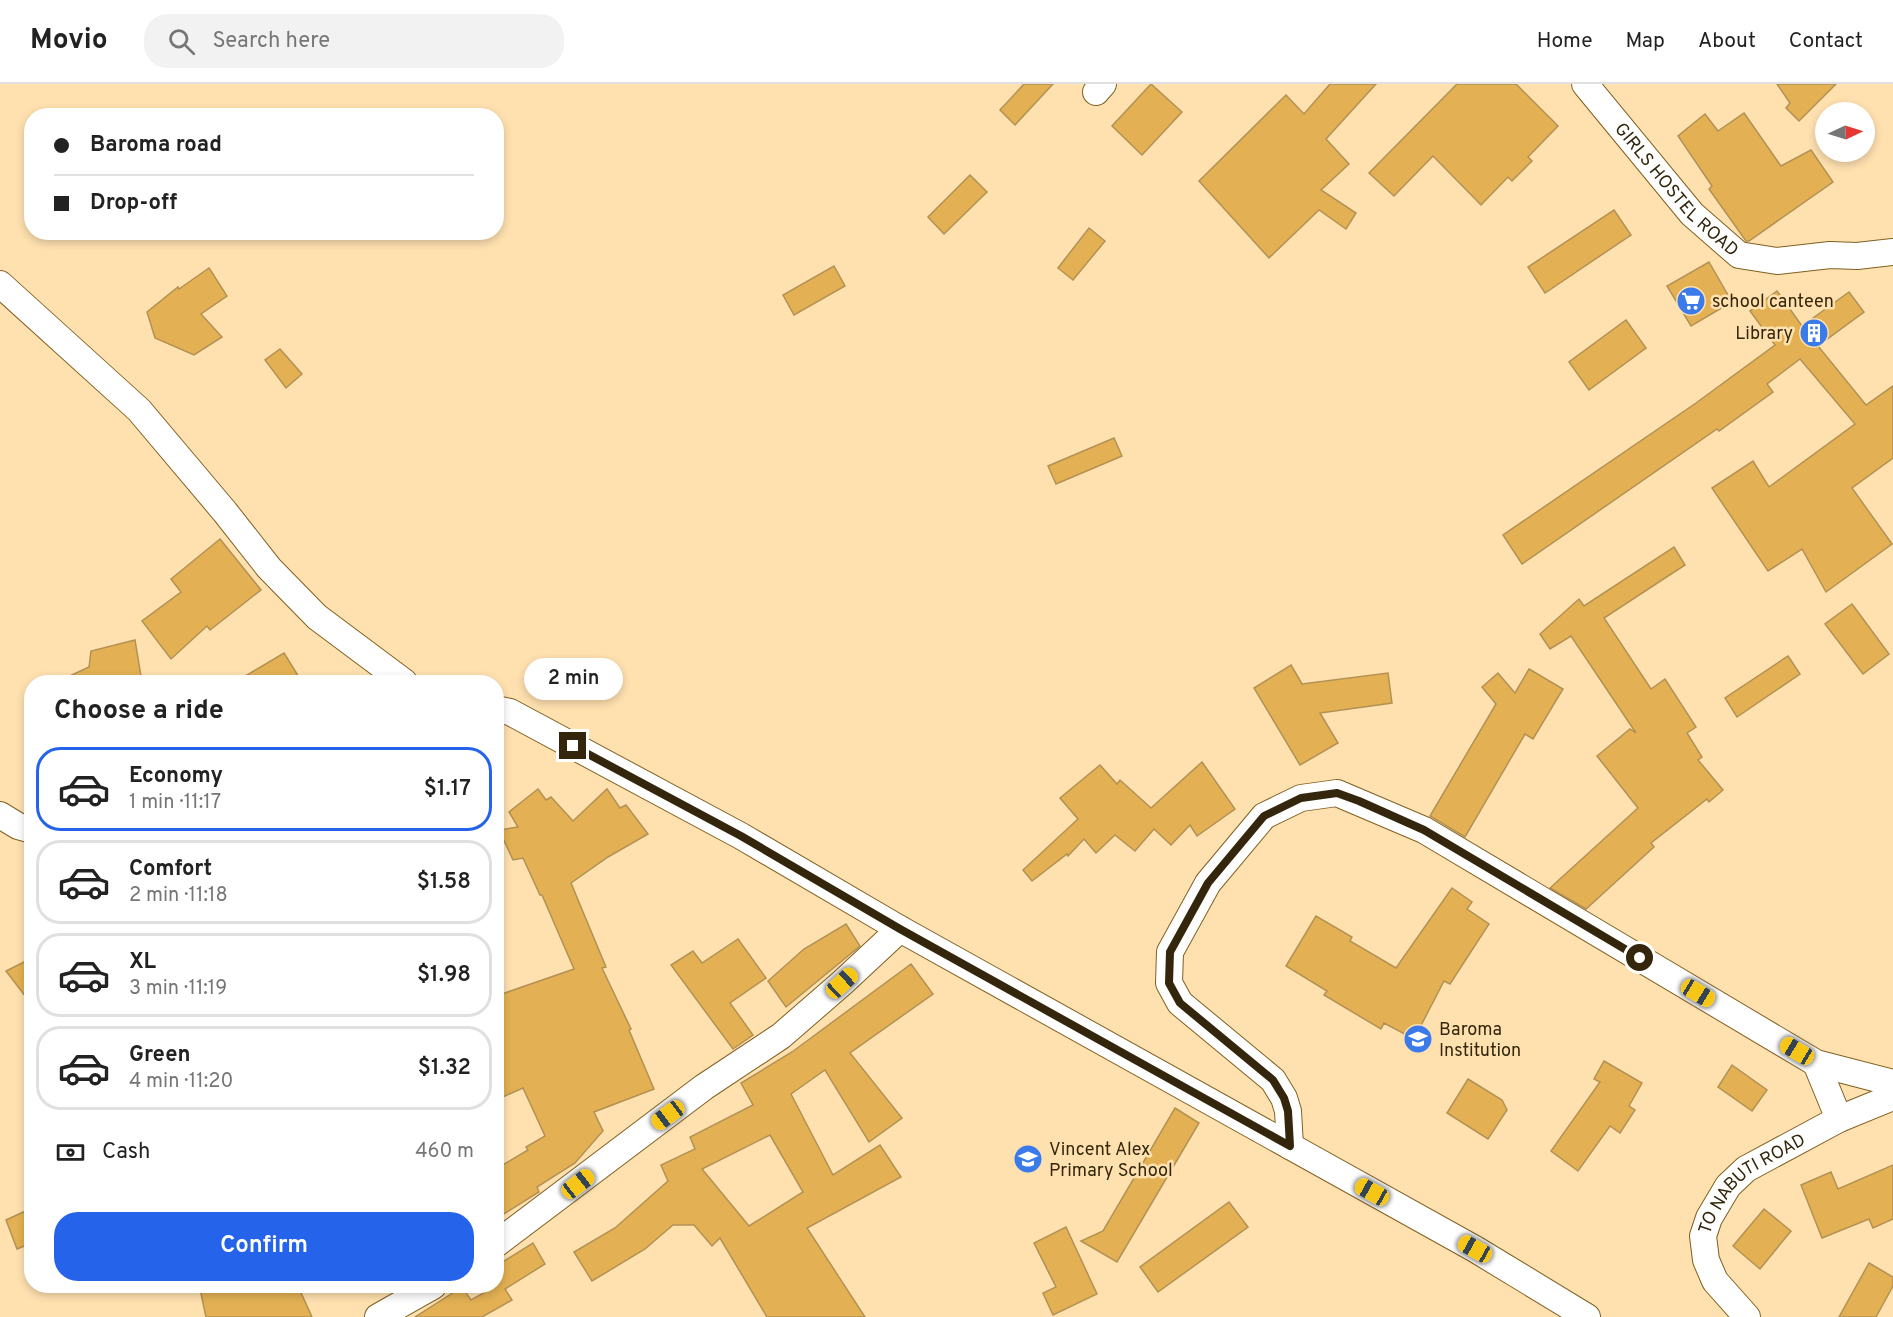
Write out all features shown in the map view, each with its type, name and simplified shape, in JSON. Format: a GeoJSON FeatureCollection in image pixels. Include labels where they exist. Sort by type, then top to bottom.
{"type":"FeatureCollection","features":[{"type":"Feature","properties":{"kind":"street","name":"GIRLS HOSTEL ROAD"},"geometry":{"type":"LineString","coordinates":[[1585,84],[1692,214],[1739,255],[1777,261],[1830,255],[1857,256],[1893,252]]}},
{"type":"Feature","properties":{"kind":"street"},"geometry":{"type":"LineString","coordinates":[[0,284],[139,410],[269,568],[317,617],[395,675]]}},
{"type":"Feature","properties":{"kind":"street"},"geometry":{"type":"LineString","coordinates":[[504,711],[741,836],[900,929],[1475,1249],[1587,1317]]}},
{"type":"Feature","properties":{"kind":"street"},"geometry":{"type":"LineString","coordinates":[[1290,1146],[1288,1111],[1284,1098],[1273,1080],[1180,1003],[1169,983],[1170,952],[1208,883],[1264,816],[1301,798],[1337,793],[1424,830],[1816,1063],[1893,1083]]}},
{"type":"Feature","properties":{"kind":"street"},"geometry":{"type":"LineString","coordinates":[[0,814],[24,828]]}},
{"type":"Feature","properties":{"kind":"street"},"geometry":{"type":"LineString","coordinates":[[504,1238],[704,1087],[781,1036],[900,929]]}},
{"type":"Feature","properties":{"kind":"street"},"geometry":{"type":"LineString","coordinates":[[1816,1063],[1839,1119]]}},
{"type":"Feature","properties":{"kind":"street","name":"TO NABUTI ROAD"},"geometry":{"type":"LineString","coordinates":[[1747,1317],[1715,1281],[1706,1260],[1703,1236],[1709,1218],[1728,1186],[1746,1168],[1839,1119],[1893,1097]]}},
{"type":"Feature","properties":{"kind":"street"},"geometry":{"type":"LineString","coordinates":[[395,1313],[423,1293]]}},
{"type":"Feature","properties":{"kind":"building"},"geometry":{"type":"Polygon","coordinates":[[[1024,84],[1053,84],[1015,125],[1000,110],[1024,84]]]}},
{"type":"Feature","properties":{"kind":"building"},"geometry":{"type":"Polygon","coordinates":[[[1151,84],[1182,112],[1142,155],[1112,126],[1151,84]]]}},
{"type":"Feature","properties":{"kind":"building"},"geometry":{"type":"Polygon","coordinates":[[[1330,84],[1376,84],[1326,139],[1349,164],[1321,190],[1356,213],[1346,229],[1319,210],[1269,258],[1199,181],[1286,95],[1304,114],[1330,84]]]}},
{"type":"Feature","properties":{"kind":"building"},"geometry":{"type":"Polygon","coordinates":[[[1457,84],[1516,84],[1558,126],[1528,157],[1532,161],[1512,181],[1508,177],[1481,205],[1433,156],[1394,196],[1369,173],[1457,84]]]}},
{"type":"Feature","properties":{"kind":"building"},"geometry":{"type":"Polygon","coordinates":[[[1777,84],[1836,84],[1818,102],[1815,102],[1815,105],[1799,121],[1786,108],[1790,103],[1777,84]]]}},
{"type":"Feature","properties":{"kind":"building"},"geometry":{"type":"Polygon","coordinates":[[[1744,113],[1781,166],[1811,150],[1815,156],[1815,162],[1819,162],[1833,182],[1746,241],[1709,189],[1712,186],[1678,136],[1705,114],[1718,131],[1744,113]]]}},
{"type":"Feature","properties":{"kind":"building"},"geometry":{"type":"Polygon","coordinates":[[[970,175],[987,192],[944,234],[928,217],[970,175]]]}},
{"type":"Feature","properties":{"kind":"building"},"geometry":{"type":"Polygon","coordinates":[[[1614,210],[1631,235],[1545,293],[1528,267],[1614,210]]]}},
{"type":"Feature","properties":{"kind":"building"},"geometry":{"type":"Polygon","coordinates":[[[1089,228],[1105,241],[1073,280],[1058,268],[1089,228]]]}},
{"type":"Feature","properties":{"kind":"building"},"geometry":{"type":"Polygon","coordinates":[[[1709,262],[1732,302],[1691,326],[1667,286],[1709,262]]]}},
{"type":"Feature","properties":{"kind":"building"},"geometry":{"type":"Polygon","coordinates":[[[834,266],[845,286],[794,315],[783,295],[834,266]]]}},
{"type":"Feature","properties":{"kind":"building"},"geometry":{"type":"Polygon","coordinates":[[[209,268],[227,296],[201,314],[222,337],[194,355],[155,338],[147,312],[178,287],[179,289],[209,268]]]}},
{"type":"Feature","properties":{"kind":"building"},"geometry":{"type":"Polygon","coordinates":[[[1777,291],[1802,326],[1849,292],[1864,312],[1818,346],[1866,405],[1893,386],[1893,458],[1852,488],[1892,544],[1826,592],[1802,549],[1768,571],[1712,488],[1753,461],[1769,487],[1855,424],[1800,359],[1767,384],[1773,392],[1522,564],[1503,535],[1696,403],[1775,345],[1750,311],[1777,291]]]}},
{"type":"Feature","properties":{"kind":"building"},"geometry":{"type":"Polygon","coordinates":[[[1626,320],[1646,348],[1589,390],[1569,362],[1626,320]]]}},
{"type":"Feature","properties":{"kind":"building"},"geometry":{"type":"Polygon","coordinates":[[[280,349],[302,374],[286,388],[265,360],[280,349]]]}},
{"type":"Feature","properties":{"kind":"building"},"geometry":{"type":"Polygon","coordinates":[[[1114,438],[1122,456],[1056,484],[1048,466],[1114,438]]]}},
{"type":"Feature","properties":{"kind":"building"},"geometry":{"type":"Polygon","coordinates":[[[220,539],[261,590],[210,630],[207,626],[171,659],[142,621],[181,592],[171,579],[220,539]]]}},
{"type":"Feature","properties":{"kind":"building"},"geometry":{"type":"Polygon","coordinates":[[[1674,547],[1685,565],[1604,618],[1651,689],[1665,679],[1696,727],[1687,733],[1702,757],[1698,760],[1723,790],[1709,802],[1707,799],[1651,843],[1654,847],[1586,909],[1550,888],[1638,808],[1597,756],[1630,729],[1636,733],[1571,636],[1550,649],[1540,634],[1579,599],[1584,606],[1674,547]]]}},
{"type":"Feature","properties":{"kind":"building"},"geometry":{"type":"Polygon","coordinates":[[[1852,604],[1889,654],[1863,674],[1825,624],[1852,604]]]}},
{"type":"Feature","properties":{"kind":"building"},"geometry":{"type":"Polygon","coordinates":[[[135,640],[141,675],[72,675],[89,667],[91,651],[135,640]]]}},
{"type":"Feature","properties":{"kind":"building"},"geometry":{"type":"Polygon","coordinates":[[[284,653],[298,675],[247,675],[284,653]]]}},
{"type":"Feature","properties":{"kind":"building"},"geometry":{"type":"Polygon","coordinates":[[[1788,656],[1800,674],[1737,717],[1725,698],[1788,656]]]}},
{"type":"Feature","properties":{"kind":"building"},"geometry":{"type":"Polygon","coordinates":[[[1291,665],[1302,684],[1388,673],[1392,703],[1320,713],[1338,743],[1300,765],[1254,688],[1291,665]]]}},
{"type":"Feature","properties":{"kind":"building"},"geometry":{"type":"Polygon","coordinates":[[[1529,669],[1563,689],[1533,739],[1525,734],[1465,837],[1430,816],[1496,704],[1482,687],[1498,673],[1515,693],[1529,669]]]}},
{"type":"Feature","properties":{"kind":"building"},"geometry":{"type":"Polygon","coordinates":[[[1202,762],[1235,809],[1197,836],[1190,825],[1171,845],[1154,829],[1135,851],[1115,835],[1096,853],[1084,839],[1068,856],[1067,854],[1032,881],[1023,870],[1078,819],[1060,798],[1100,765],[1117,784],[1120,780],[1151,808],[1202,762]]]}},
{"type":"Feature","properties":{"kind":"building"},"geometry":{"type":"Polygon","coordinates":[[[538,789],[546,800],[551,797],[573,821],[607,789],[620,808],[626,805],[648,834],[608,857],[571,883],[606,967],[602,968],[631,1029],[629,1030],[654,1089],[594,1112],[603,1131],[575,1163],[537,1187],[539,1192],[504,1214],[504,1164],[528,1150],[526,1147],[545,1136],[523,1088],[504,1096],[504,993],[574,969],[542,895],[523,858],[513,860],[504,841],[504,829],[518,827],[509,812],[538,789]]]}},
{"type":"Feature","properties":{"kind":"building"},"geometry":{"type":"Polygon","coordinates":[[[1452,888],[1472,902],[1467,909],[1489,924],[1450,984],[1444,981],[1414,1039],[1384,1023],[1381,1029],[1324,995],[1327,991],[1286,966],[1316,916],[1352,937],[1350,941],[1396,968],[1452,888]]]}},
{"type":"Feature","properties":{"kind":"building"},"geometry":{"type":"Polygon","coordinates":[[[846,924],[860,946],[786,1007],[768,981],[804,949],[846,924]]]}},
{"type":"Feature","properties":{"kind":"building"},"geometry":{"type":"Polygon","coordinates":[[[738,939],[766,978],[730,1003],[753,1035],[733,1049],[671,965],[693,951],[702,963],[738,939]]]}},
{"type":"Feature","properties":{"kind":"building"},"geometry":{"type":"Polygon","coordinates":[[[24,962],[24,995],[6,971],[24,962]]]}},
{"type":"Feature","properties":{"kind":"building"},"geometry":{"type":"Polygon","coordinates":[[[911,964],[933,994],[850,1053],[902,1118],[869,1142],[825,1070],[791,1094],[833,1175],[880,1145],[901,1177],[807,1228],[865,1317],[767,1317],[720,1238],[712,1246],[694,1225],[673,1225],[645,1249],[592,1281],[574,1252],[615,1228],[668,1181],[661,1165],[695,1149],[690,1137],[753,1105],[741,1083],[792,1052],[911,964]],[[770,1135],[702,1169],[749,1226],[803,1192],[770,1135]]]}},
{"type":"Feature","properties":{"kind":"building"},"geometry":{"type":"Polygon","coordinates":[[[1604,1061],[1642,1083],[1629,1106],[1635,1110],[1620,1133],[1610,1126],[1578,1171],[1551,1151],[1600,1082],[1594,1079],[1604,1061]]]}},
{"type":"Feature","properties":{"kind":"building"},"geometry":{"type":"Polygon","coordinates":[[[1732,1065],[1767,1090],[1752,1111],[1718,1087],[1732,1065]]]}},
{"type":"Feature","properties":{"kind":"building"},"geometry":{"type":"Polygon","coordinates":[[[1468,1079],[1502,1100],[1507,1110],[1488,1139],[1447,1113],[1468,1079]]]}},
{"type":"Feature","properties":{"kind":"building"},"geometry":{"type":"Polygon","coordinates":[[[1175,1108],[1199,1123],[1117,1262],[1081,1241],[1103,1231],[1175,1108]]]}},
{"type":"Feature","properties":{"kind":"building"},"geometry":{"type":"Polygon","coordinates":[[[1893,1165],[1893,1219],[1873,1228],[1869,1219],[1822,1238],[1801,1185],[1831,1172],[1838,1189],[1893,1165]]]}},
{"type":"Feature","properties":{"kind":"building"},"geometry":{"type":"Polygon","coordinates":[[[1229,1202],[1248,1227],[1158,1292],[1140,1267],[1229,1202]]]}},
{"type":"Feature","properties":{"kind":"building"},"geometry":{"type":"Polygon","coordinates":[[[1764,1209],[1791,1231],[1760,1269],[1733,1246],[1764,1209]]]}},
{"type":"Feature","properties":{"kind":"building"},"geometry":{"type":"Polygon","coordinates":[[[24,1212],[24,1246],[17,1249],[6,1220],[24,1212]]]}},
{"type":"Feature","properties":{"kind":"building"},"geometry":{"type":"Polygon","coordinates":[[[1066,1227],[1097,1294],[1053,1315],[1043,1293],[1056,1287],[1034,1243],[1066,1227]]]}},
{"type":"Feature","properties":{"kind":"building"},"geometry":{"type":"Polygon","coordinates":[[[533,1243],[545,1264],[505,1289],[512,1300],[482,1317],[415,1317],[453,1293],[466,1293],[471,1300],[484,1293],[504,1293],[504,1261],[533,1243]]]}},
{"type":"Feature","properties":{"kind":"building"},"geometry":{"type":"Polygon","coordinates":[[[1869,1263],[1893,1277],[1893,1286],[1876,1317],[1839,1317],[1869,1263]]]}},
{"type":"Feature","properties":{"kind":"building"},"geometry":{"type":"Polygon","coordinates":[[[201,1293],[301,1293],[312,1317],[206,1317],[201,1293]]]}},
{"type":"Feature","properties":{"kind":"place","name":"school canteen"},"geometry":{"type":"Point","coordinates":[1691,301]}},
{"type":"Feature","properties":{"kind":"place","name":"Library"},"geometry":{"type":"Point","coordinates":[1814,333]}},
{"type":"Feature","properties":{"kind":"place","name":"Baroma Institution"},"geometry":{"type":"Point","coordinates":[1418,1039]}},
{"type":"Feature","properties":{"kind":"place","name":"Vincent Alex Primary School"},"geometry":{"type":"Point","coordinates":[1028,1159]}},
{"type":"Feature","properties":{"kind":"route"},"geometry":{"type":"LineString","coordinates":[[573,746],[741,836],[900,929],[1290,1146],[1288,1111],[1284,1098],[1273,1080],[1180,1003],[1169,983],[1170,952],[1208,883],[1264,816],[1301,798],[1337,793],[1359,801],[1424,830],[1640,958]]}}]}
